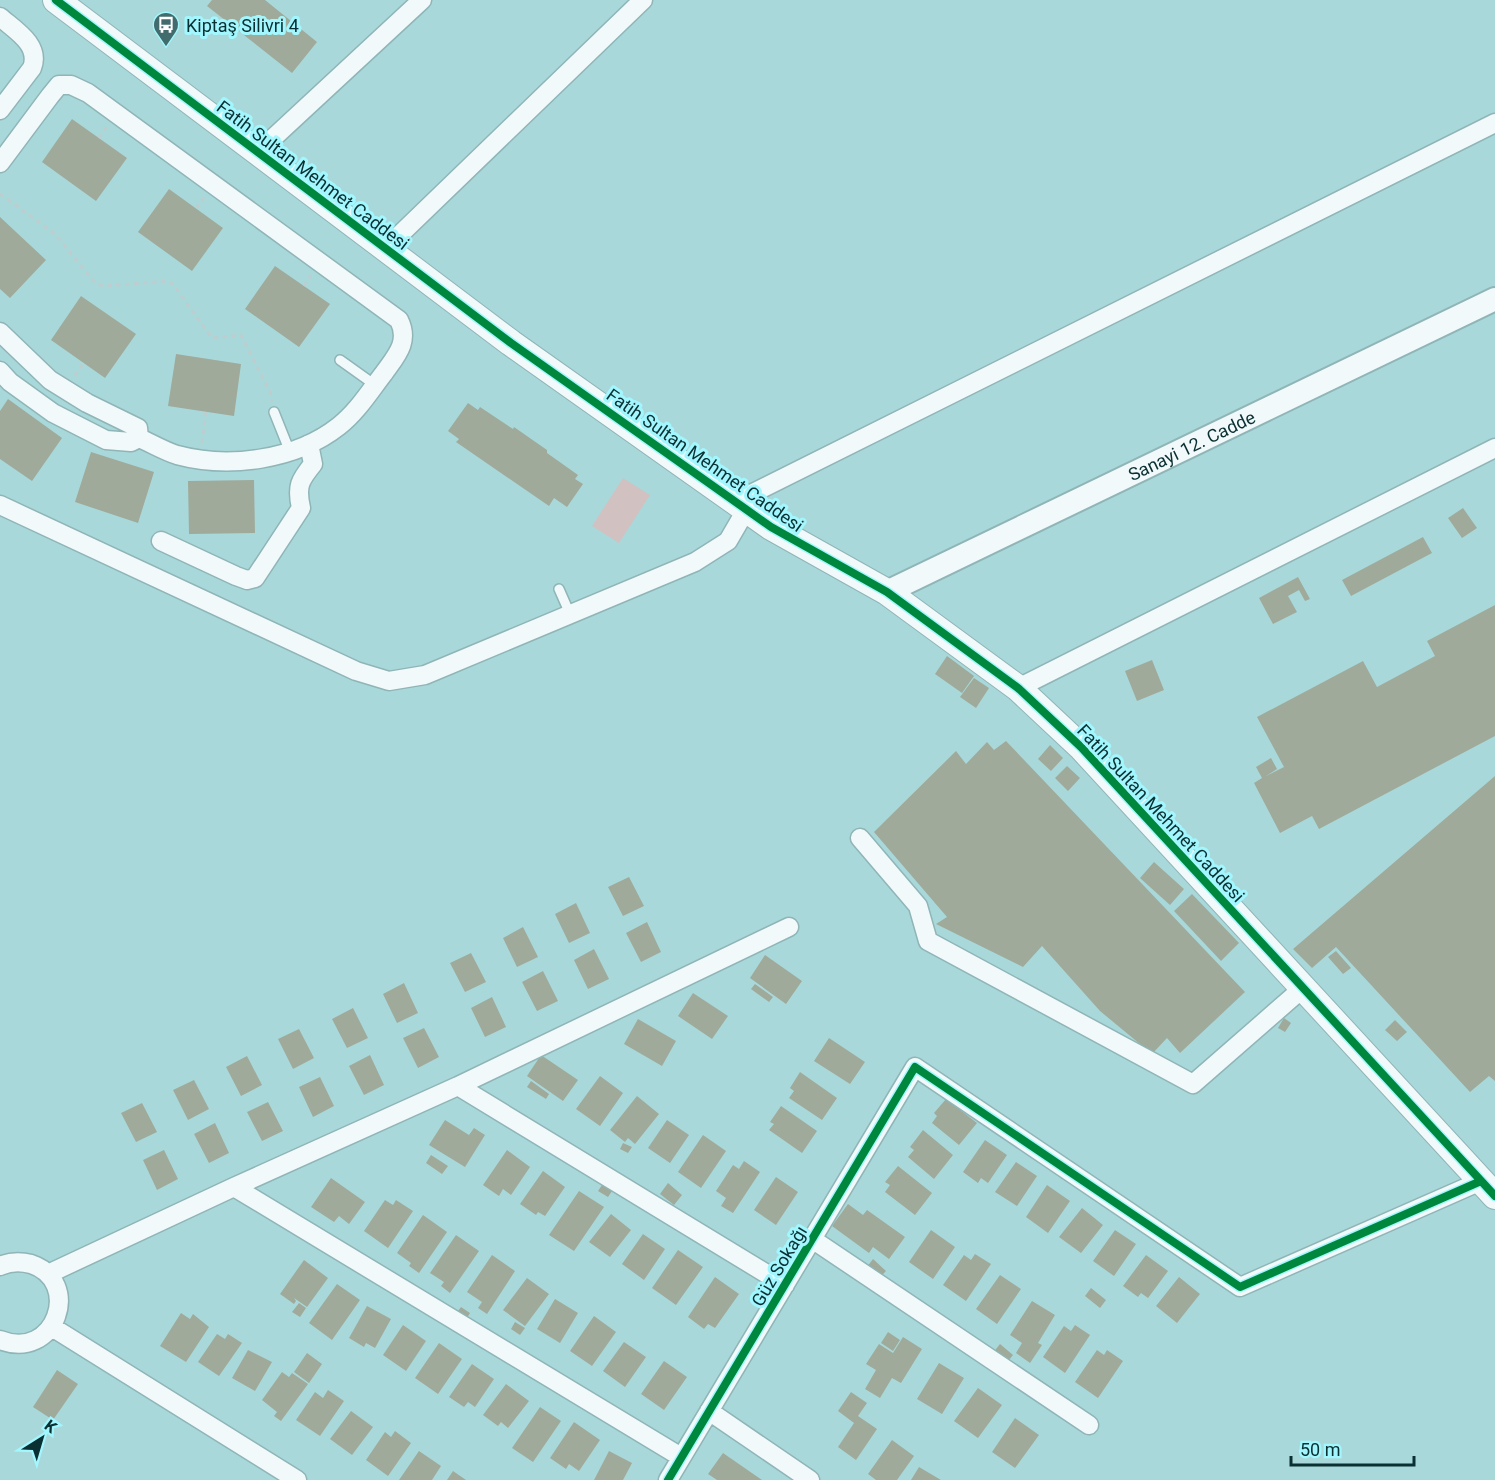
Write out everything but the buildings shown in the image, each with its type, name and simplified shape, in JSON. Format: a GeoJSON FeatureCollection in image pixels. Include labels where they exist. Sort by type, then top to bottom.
{"type":"FeatureCollection","features":[{"type":"Feature","properties":{"kind":"main road","name":"Fatih Sultan Mehmet Caddesi"},"geometry":{"type":"LineString","coordinates":[[56,0],[511,343],[771,527],[887,592],[1018,688],[1081,747],[1488,1188]]}},
{"type":"Feature","properties":{"kind":"street"},"geometry":{"type":"LineString","coordinates":[[258,152],[422,0]]}},
{"type":"Feature","properties":{"kind":"street"},"geometry":{"type":"LineString","coordinates":[[386,248],[643,0]]}},
{"type":"Feature","properties":{"kind":"street"},"geometry":{"type":"LineString","coordinates":[[0,17],[28,42],[34,51],[35,60],[32,68],[1,108]]}},
{"type":"Feature","properties":{"kind":"street"},"geometry":{"type":"LineString","coordinates":[[0,163],[59,86],[71,85],[88,93],[399,320],[403,329],[404,341],[399,352],[375,385],[352,415],[339,427],[290,452],[222,462],[177,454],[139,438],[131,442],[106,440],[53,413],[10,382],[0,371]]}},
{"type":"Feature","properties":{"kind":"street"},"geometry":{"type":"LineString","coordinates":[[0,504],[356,671],[389,681],[425,675],[695,562],[728,541],[741,506],[1495,123]]}},
{"type":"Feature","properties":{"kind":"street","name":"Sanayi 12. Cadde"},"geometry":{"type":"LineString","coordinates":[[887,592],[1495,299]]}},
{"type":"Feature","properties":{"kind":"street"},"geometry":{"type":"LineString","coordinates":[[0,332],[50,380],[87,403],[138,428],[139,438]]}},
{"type":"Feature","properties":{"kind":"street"},"geometry":{"type":"LineString","coordinates":[[161,541],[236,576],[247,580],[255,578],[301,507],[298,487],[303,476],[314,464],[309,444]]}},
{"type":"Feature","properties":{"kind":"street"},"geometry":{"type":"LineString","coordinates":[[1018,688],[1495,448]]}},
{"type":"Feature","properties":{"kind":"street"},"geometry":{"type":"LineString","coordinates":[[860,838],[918,906],[928,940],[1192,1084],[1303,988]]}},
{"type":"Feature","properties":{"kind":"street"},"geometry":{"type":"LineString","coordinates":[[48,1274],[234,1186],[458,1086],[789,927]]}},
{"type":"Feature","properties":{"kind":"street","name":"Güz Sokağı"},"geometry":{"type":"LineString","coordinates":[[668,1480],[915,1067],[1240,1287],[1488,1188]]}},
{"type":"Feature","properties":{"kind":"street"},"geometry":{"type":"LineString","coordinates":[[458,1086],[785,1285]]}},
{"type":"Feature","properties":{"kind":"street"},"geometry":{"type":"LineString","coordinates":[[234,1186],[681,1457]]}},
{"type":"Feature","properties":{"kind":"street"},"geometry":{"type":"LineString","coordinates":[[812,1239],[1089,1425]]}},
{"type":"Feature","properties":{"kind":"street"},"geometry":{"type":"LineString","coordinates":[[0,1266],[9,1262],[23,1262],[36,1266],[48,1274],[56,1286],[59,1300],[58,1314],[52,1327],[42,1337],[29,1343],[15,1345],[1,1342]]}},
{"type":"Feature","properties":{"kind":"street"},"geometry":{"type":"LineString","coordinates":[[52,1327],[297,1480]]}},
{"type":"Feature","properties":{"kind":"street"},"geometry":{"type":"LineString","coordinates":[[709,1411],[810,1480]]}},
{"type":"Feature","properties":{"kind":"lane"},"geometry":{"type":"LineString","coordinates":[[340,360],[375,385]]}},
{"type":"Feature","properties":{"kind":"lane"},"geometry":{"type":"LineString","coordinates":[[274,412],[290,452]]}},
{"type":"Feature","properties":{"kind":"lane"},"geometry":{"type":"LineString","coordinates":[[559,589],[570,614]]}},
{"type":"Feature","properties":{"kind":"path"},"geometry":{"type":"LineString","coordinates":[[0,194],[55,234],[96,284],[105,286],[167,281],[173,284],[212,338],[241,335],[270,392],[274,412]]}},
{"type":"Feature","properties":{"kind":"path"},"geometry":{"type":"LineString","coordinates":[[201,459],[206,412]]}},
{"type":"Feature","properties":{"kind":"shaded area"},"geometry":{"type":"Polygon","coordinates":[[[623,478],[650,495],[619,543],[592,526],[623,478]]]}},
{"type":"Feature","properties":{"kind":"cycle path"},"geometry":{"type":"LineString","coordinates":[[56,0],[511,343],[771,527],[887,592],[1018,688],[1081,747],[1495,1196]]}},
{"type":"Feature","properties":{"kind":"cycle path"},"geometry":{"type":"LineString","coordinates":[[668,1480],[915,1067],[1240,1287],[1481,1181]]}},
{"type":"Feature","properties":{"kind":"place","name":"Kiptaş Silivri 4"},"geometry":{"type":"Point","coordinates":[166,48]}}]}
